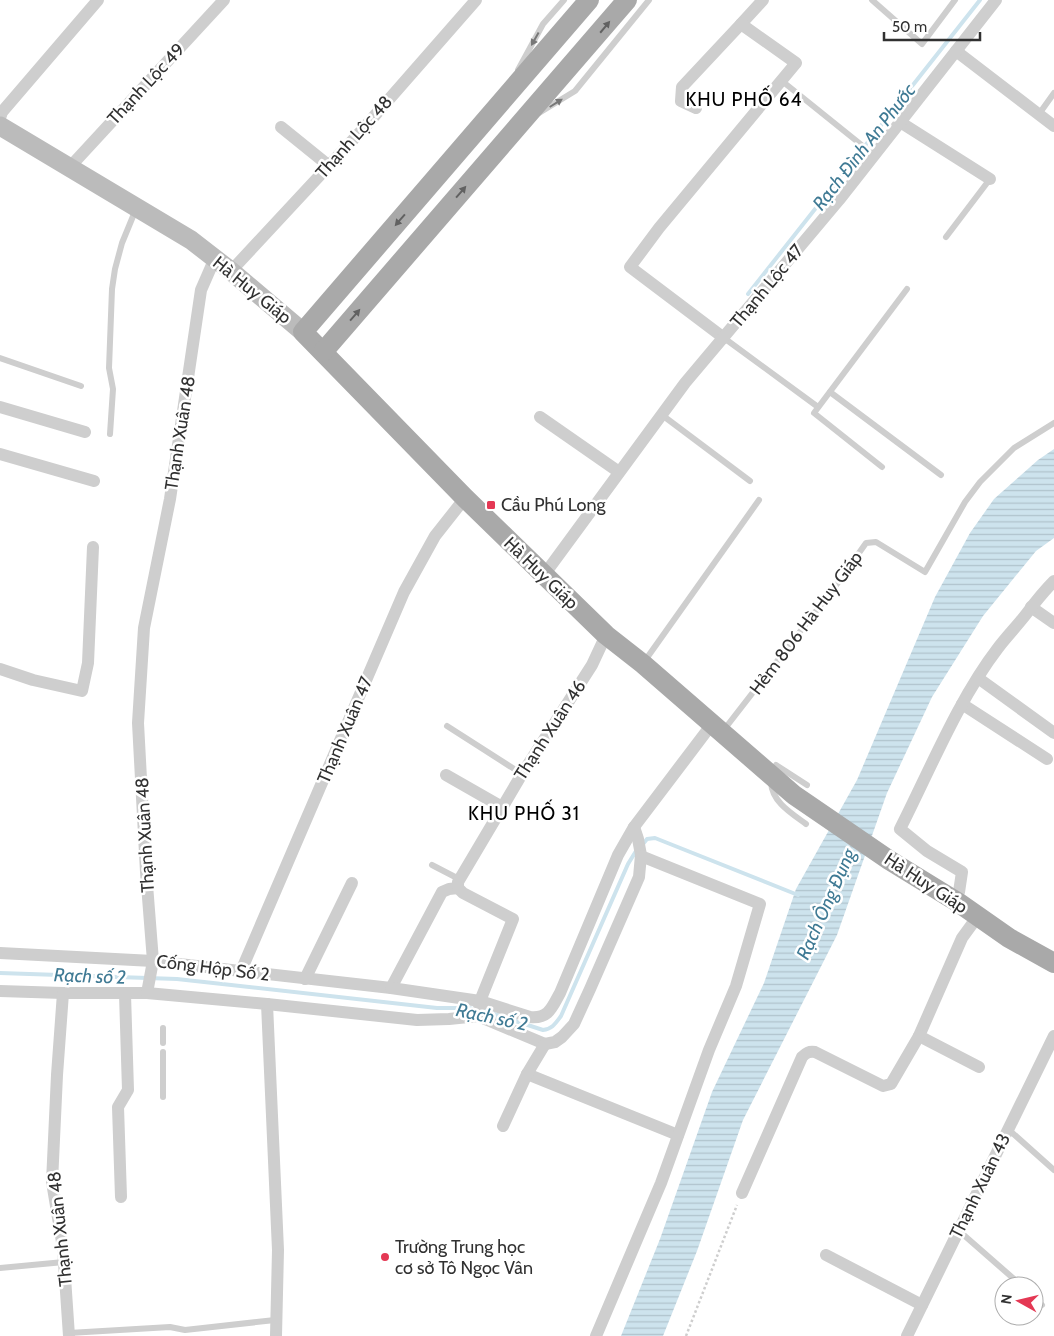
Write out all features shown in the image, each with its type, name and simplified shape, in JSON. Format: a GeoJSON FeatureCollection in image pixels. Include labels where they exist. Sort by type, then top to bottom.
{"type":"FeatureCollection","features":[{"type":"Feature","properties":{"kind":"main road"},"geometry":{"type":"LineString","coordinates":[[303,332],[589,0]]}},
{"type":"Feature","properties":{"kind":"main road"},"geometry":{"type":"LineString","coordinates":[[323,352],[627,0]]}},
{"type":"Feature","properties":{"kind":"main road","name":"Hà Huy Giáp"},"geometry":{"type":"LineString","coordinates":[[303,332],[465,498],[606,635],[643,664],[771,774],[800,790],[889,860],[951,898],[1009,938],[1054,963]]}},
{"type":"Feature","properties":{"kind":"street"},"geometry":{"type":"LineString","coordinates":[[0,118],[2,112],[98,0]]}},
{"type":"Feature","properties":{"kind":"street","name":"Thạnh Lộc 48"},"geometry":{"type":"LineString","coordinates":[[231,271],[369,122],[476,0]]}},
{"type":"Feature","properties":{"kind":"street"},"geometry":{"type":"LineString","coordinates":[[696,108],[681,101],[682,87],[762,0]]}},
{"type":"Feature","properties":{"kind":"street","name":"Thạnh Lộc 47"},"geometry":{"type":"LineString","coordinates":[[544,576],[685,383],[839,200],[996,0]]}},
{"type":"Feature","properties":{"kind":"street","name":"Thạnh Lộc 49"},"geometry":{"type":"LineString","coordinates":[[69,168],[221,1]]}},
{"type":"Feature","properties":{"kind":"street"},"geometry":{"type":"LineString","coordinates":[[724,338],[630,267],[659,228],[796,63],[741,24]]}},
{"type":"Feature","properties":{"kind":"street"},"geometry":{"type":"LineString","coordinates":[[956,51],[1054,126]]}},
{"type":"Feature","properties":{"kind":"street"},"geometry":{"type":"LineString","coordinates":[[900,122],[990,179]]}},
{"type":"Feature","properties":{"kind":"street","name":"Hà Huy Giáp"},"geometry":{"type":"LineString","coordinates":[[0,126],[190,240],[231,271],[303,332]]}},
{"type":"Feature","properties":{"kind":"street"},"geometry":{"type":"LineString","coordinates":[[281,127],[328,165]]}},
{"type":"Feature","properties":{"kind":"street","name":"Thạnh Xuân 48"},"geometry":{"type":"LineString","coordinates":[[147,993],[154,961],[146,872],[138,723],[144,628],[170,499],[202,290],[215,258]]}},
{"type":"Feature","properties":{"kind":"street"},"geometry":{"type":"LineString","coordinates":[[0,407],[85,432]]}},
{"type":"Feature","properties":{"kind":"street"},"geometry":{"type":"LineString","coordinates":[[540,417],[619,472]]}},
{"type":"Feature","properties":{"kind":"street"},"geometry":{"type":"LineString","coordinates":[[0,454],[94,481]]}},
{"type":"Feature","properties":{"kind":"street","name":"Thạnh Xuân 47"},"geometry":{"type":"LineString","coordinates":[[241,972],[404,592],[435,536],[465,498]]}},
{"type":"Feature","properties":{"kind":"street"},"geometry":{"type":"LineString","coordinates":[[0,669],[33,680],[82,691],[88,663],[93,547]]}},
{"type":"Feature","properties":{"kind":"street"},"geometry":{"type":"LineString","coordinates":[[951,898],[959,892],[962,872],[927,851],[900,829],[962,704],[978,678],[997,648],[1040,595],[1054,581]]}},
{"type":"Feature","properties":{"kind":"street"},"geometry":{"type":"LineString","coordinates":[[1031,607],[1054,623]]}},
{"type":"Feature","properties":{"kind":"street","name":"Thạnh Xuân 46"},"geometry":{"type":"LineString","coordinates":[[458,883],[522,774],[592,665],[606,635]]}},
{"type":"Feature","properties":{"kind":"street"},"geometry":{"type":"LineString","coordinates":[[978,678],[1054,733]]}},
{"type":"Feature","properties":{"kind":"street"},"geometry":{"type":"LineString","coordinates":[[962,704],[1047,759]]}},
{"type":"Feature","properties":{"kind":"street"},"geometry":{"type":"LineString","coordinates":[[0,991],[147,993],[162,1000],[267,1004],[417,1020],[478,1016],[545,1044],[555,1042],[574,1024],[639,876],[641,856],[636,833],[718,728]]}},
{"type":"Feature","properties":{"kind":"street"},"geometry":{"type":"LineString","coordinates":[[446,775],[502,808]]}},
{"type":"Feature","properties":{"kind":"street","name":"Cống Hộp Số 2"},"geometry":{"type":"LineString","coordinates":[[0,953],[154,961],[391,988],[480,1001],[538,1018],[544,1016],[551,1009],[560,993],[615,862],[636,833]]}},
{"type":"Feature","properties":{"kind":"street"},"geometry":{"type":"LineString","coordinates":[[596,1336],[661,1183],[709,1050],[736,986],[760,904],[641,856]]}},
{"type":"Feature","properties":{"kind":"street"},"geometry":{"type":"LineString","coordinates":[[305,978],[352,883]]}},
{"type":"Feature","properties":{"kind":"street"},"geometry":{"type":"LineString","coordinates":[[391,988],[442,892],[458,883],[463,893],[513,919],[480,1001],[478,1016]]}},
{"type":"Feature","properties":{"kind":"street"},"geometry":{"type":"LineString","coordinates":[[742,1193],[802,1057],[809,1052],[815,1052],[883,1086],[891,1084],[919,1036],[962,938],[978,916]]}},
{"type":"Feature","properties":{"kind":"street","name":"Thạnh Xuân 48"},"geometry":{"type":"LineString","coordinates":[[63,993],[52,1182],[64,1262],[69,1334]]}},
{"type":"Feature","properties":{"kind":"street"},"geometry":{"type":"LineString","coordinates":[[121,1197],[118,1107],[128,1090],[125,994]]}},
{"type":"Feature","properties":{"kind":"street"},"geometry":{"type":"LineString","coordinates":[[267,1004],[278,1250],[276,1336]]}},
{"type":"Feature","properties":{"kind":"street"},"geometry":{"type":"LineString","coordinates":[[919,1036],[979,1067]]}},
{"type":"Feature","properties":{"kind":"street","name":"Thạnh Xuân 43"},"geometry":{"type":"LineString","coordinates":[[907,1336],[1054,1036]]}},
{"type":"Feature","properties":{"kind":"street"},"geometry":{"type":"LineString","coordinates":[[503,1126],[527,1074],[545,1044]]}},
{"type":"Feature","properties":{"kind":"street"},"geometry":{"type":"LineString","coordinates":[[527,1074],[678,1135]]}},
{"type":"Feature","properties":{"kind":"street"},"geometry":{"type":"LineString","coordinates":[[826,1255],[922,1305]]}},
{"type":"Feature","properties":{"kind":"lane"},"geometry":{"type":"LineString","coordinates":[[494,111],[543,24],[564,0]]}},
{"type":"Feature","properties":{"kind":"lane"},"geometry":{"type":"LineString","coordinates":[[515,128],[575,91],[649,0]]}},
{"type":"Feature","properties":{"kind":"lane"},"geometry":{"type":"LineString","coordinates":[[872,0],[922,44],[955,0]]}},
{"type":"Feature","properties":{"kind":"lane"},"geometry":{"type":"LineString","coordinates":[[782,81],[874,155]]}},
{"type":"Feature","properties":{"kind":"lane"},"geometry":{"type":"LineString","coordinates":[[1039,114],[1054,93]]}},
{"type":"Feature","properties":{"kind":"lane"},"geometry":{"type":"LineString","coordinates":[[946,237],[990,179]]}},
{"type":"Feature","properties":{"kind":"lane"},"geometry":{"type":"LineString","coordinates":[[110,434],[113,389],[109,368],[112,289],[122,243],[137,208]]}},
{"type":"Feature","properties":{"kind":"lane"},"geometry":{"type":"LineString","coordinates":[[882,467],[814,412],[907,290]]}},
{"type":"Feature","properties":{"kind":"lane"},"geometry":{"type":"LineString","coordinates":[[724,338],[818,407]]}},
{"type":"Feature","properties":{"kind":"lane"},"geometry":{"type":"LineString","coordinates":[[0,358],[81,386]]}},
{"type":"Feature","properties":{"kind":"lane"},"geometry":{"type":"LineString","coordinates":[[830,392],[940,475]]}},
{"type":"Feature","properties":{"kind":"lane"},"geometry":{"type":"LineString","coordinates":[[662,415],[750,481]]}},
{"type":"Feature","properties":{"kind":"lane","name":"Hẻm 806 Hà Huy Giáp"},"geometry":{"type":"LineString","coordinates":[[718,728],[838,584],[866,543],[876,542],[925,572],[965,502],[980,482],[1014,448],[1054,423]]}},
{"type":"Feature","properties":{"kind":"lane"},"geometry":{"type":"LineString","coordinates":[[643,664],[759,500]]}},
{"type":"Feature","properties":{"kind":"lane"},"geometry":{"type":"LineString","coordinates":[[447,726],[522,774]]}},
{"type":"Feature","properties":{"kind":"lane"},"geometry":{"type":"LineString","coordinates":[[771,774],[772,792],[785,809],[806,824]]}},
{"type":"Feature","properties":{"kind":"lane"},"geometry":{"type":"LineString","coordinates":[[432,865],[458,883]]}},
{"type":"Feature","properties":{"kind":"lane"},"geometry":{"type":"LineString","coordinates":[[163,1028],[163,1043]]}},
{"type":"Feature","properties":{"kind":"lane"},"geometry":{"type":"LineString","coordinates":[[163,1052],[164,1097]]}},
{"type":"Feature","properties":{"kind":"lane"},"geometry":{"type":"LineString","coordinates":[[1008,1129],[1054,1170]]}},
{"type":"Feature","properties":{"kind":"lane"},"geometry":{"type":"LineString","coordinates":[[958,1230],[1011,1276]]}},
{"type":"Feature","properties":{"kind":"lane"},"geometry":{"type":"LineString","coordinates":[[0,1268],[64,1262]]}},
{"type":"Feature","properties":{"kind":"lane"},"geometry":{"type":"LineString","coordinates":[[69,1334],[170,1327],[185,1330],[275,1320]]}},
{"type":"Feature","properties":{"kind":"path"},"geometry":{"type":"LineString","coordinates":[[686,1336],[742,1193]]}},
{"type":"Feature","properties":{"kind":"water","name":"Rạch Ông Đụng"},"geometry":{"type":"Polygon","coordinates":[[[1054,449],[1054,538],[1036,551],[983,616],[932,697],[887,793],[837,935],[743,1120],[697,1251],[663,1336],[621,1336],[660,1239],[712,1092],[764,983],[796,889],[857,780],[935,597],[970,533],[994,499],[1038,460],[1054,449]]]}},
{"type":"Feature","properties":{"kind":"waterway","name":"Rạch Đình An Phước"},"geometry":{"type":"LineString","coordinates":[[748,294],[980,0]]}},
{"type":"Feature","properties":{"kind":"waterway","name":"Rạch số 2"},"geometry":{"type":"LineString","coordinates":[[643,844],[647,839],[655,838],[798,895]]}},
{"type":"Feature","properties":{"kind":"waterway","name":"Rạch số 2"},"geometry":{"type":"LineString","coordinates":[[0,973],[177,979],[437,1008],[468,1008],[485,1011],[543,1030],[549,1029],[561,1016],[628,864],[636,851]]}},
{"type":"Feature","properties":{"kind":"place","name":"Cầu Phú Long"},"geometry":{"type":"Point","coordinates":[491,505]}},
{"type":"Feature","properties":{"kind":"place","name":"Trường Trung học cơ sở Tô Ngọc Vân"},"geometry":{"type":"Point","coordinates":[385,1257]}},
{"type":"Feature","properties":{"kind":"district","name":"KHU PHỐ 64"},"geometry":{"type":"Point","coordinates":[744,99]}},
{"type":"Feature","properties":{"kind":"district","name":"KHU PHỐ 31"},"geometry":{"type":"Point","coordinates":[524,813]}}]}
